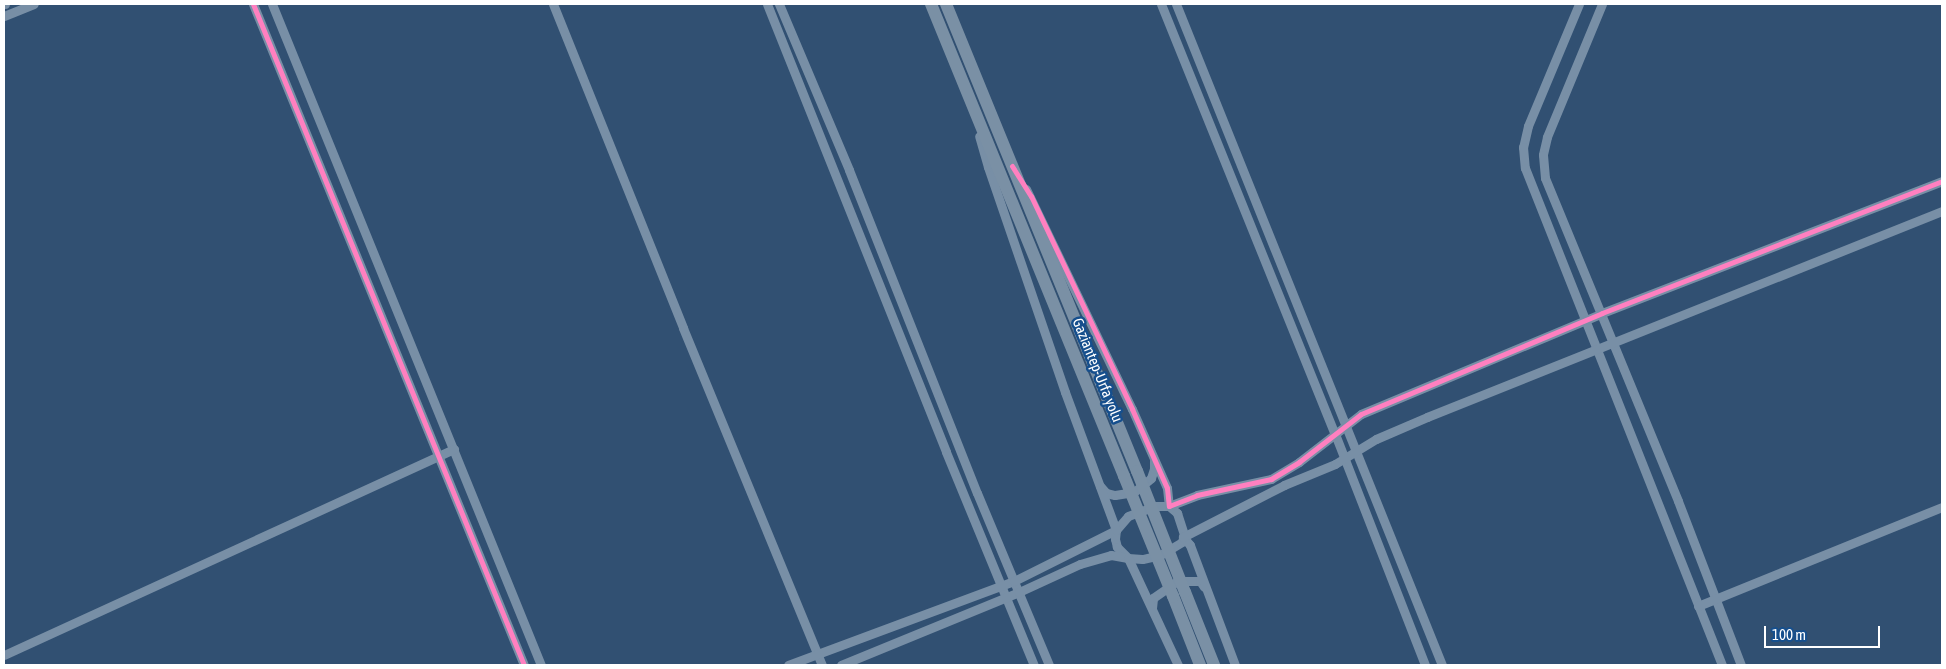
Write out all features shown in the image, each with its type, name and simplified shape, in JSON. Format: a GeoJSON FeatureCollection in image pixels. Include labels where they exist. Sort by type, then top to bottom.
{"type":"FeatureCollection","features":[{"type":"Feature","properties":{"kind":"highway","name":"Gaziantep-Urfa yolu"},"geometry":{"type":"LineString","coordinates":[[931,4],[1124,476],[1214,665]]}},
{"type":"Feature","properties":{"kind":"highway","name":"Gaziantep-Urfa yolu"},"geometry":{"type":"LineString","coordinates":[[946,4],[1137,471],[1179,594],[1200,665]]}},
{"type":"Feature","properties":{"kind":"street"},"geometry":{"type":"LineString","coordinates":[[4,16],[34,4]]}},
{"type":"Feature","properties":{"kind":"street"},"geometry":{"type":"LineString","coordinates":[[253,4],[524,665]]}},
{"type":"Feature","properties":{"kind":"street"},"geometry":{"type":"LineString","coordinates":[[272,4],[541,665]]}},
{"type":"Feature","properties":{"kind":"street"},"geometry":{"type":"LineString","coordinates":[[553,4],[822,665]]}},
{"type":"Feature","properties":{"kind":"street"},"geometry":{"type":"LineString","coordinates":[[767,4],[1000,586],[1034,665]]}},
{"type":"Feature","properties":{"kind":"street"},"geometry":{"type":"LineString","coordinates":[[779,4],[849,170],[1049,665]]}},
{"type":"Feature","properties":{"kind":"street"},"geometry":{"type":"LineString","coordinates":[[1161,4],[1335,434],[1425,665]]}},
{"type":"Feature","properties":{"kind":"street"},"geometry":{"type":"LineString","coordinates":[[1176,4],[1442,665]]}},
{"type":"Feature","properties":{"kind":"street"},"geometry":{"type":"LineString","coordinates":[[1579,4],[1528,126],[1523,146],[1525,168],[1584,321],[1722,665]]}},
{"type":"Feature","properties":{"kind":"street"},"geometry":{"type":"LineString","coordinates":[[1602,4],[1548,137],[1543,155],[1545,178],[1602,313],[1741,665]]}},
{"type":"Feature","properties":{"kind":"street"},"geometry":{"type":"LineString","coordinates":[[970,99],[988,167],[1116,530],[1115,539],[1117,547],[1128,558],[1178,665]]}},
{"type":"Feature","properties":{"kind":"street"},"geometry":{"type":"LineString","coordinates":[[841,665],[1019,592],[1080,564],[1111,555],[1142,559],[1160,555],[1182,542],[1182,525],[1176,513],[1169,506],[1167,488],[1154,458],[1046,225],[1012,166]]}},
{"type":"Feature","properties":{"kind":"street"},"geometry":{"type":"LineString","coordinates":[[788,665],[1014,581],[1116,530],[1128,516],[1144,508],[1169,506],[1197,495],[1271,479],[1299,462],[1361,414],[1602,313],[1942,182]]}},
{"type":"Feature","properties":{"kind":"street"},"geometry":{"type":"LineString","coordinates":[[1183,538],[1284,485],[1344,458],[1376,439],[1427,417],[1595,348],[1942,211]]}},
{"type":"Feature","properties":{"kind":"street"},"geometry":{"type":"LineString","coordinates":[[4,655],[454,449]]}},
{"type":"Feature","properties":{"kind":"street"},"geometry":{"type":"LineString","coordinates":[[1099,484],[1106,493],[1115,495],[1134,492],[1151,478],[1154,469],[1154,458]]}},
{"type":"Feature","properties":{"kind":"street"},"geometry":{"type":"LineString","coordinates":[[1698,606],[1942,507]]}},
{"type":"Feature","properties":{"kind":"street"},"geometry":{"type":"LineString","coordinates":[[1183,538],[1190,545],[1234,665]]}},
{"type":"Feature","properties":{"kind":"street"},"geometry":{"type":"LineString","coordinates":[[1152,609],[1153,598],[1177,581],[1200,581],[1210,596]]}},
{"type":"Feature","properties":{"kind":"cycle path"},"geometry":{"type":"LineString","coordinates":[[253,4],[524,665]]}},
{"type":"Feature","properties":{"kind":"cycle path"},"geometry":{"type":"LineString","coordinates":[[1012,166],[1031,196],[1132,409],[1167,488],[1169,506],[1197,495],[1271,479],[1299,462],[1361,414],[1602,313],[1942,181]]}}]}
